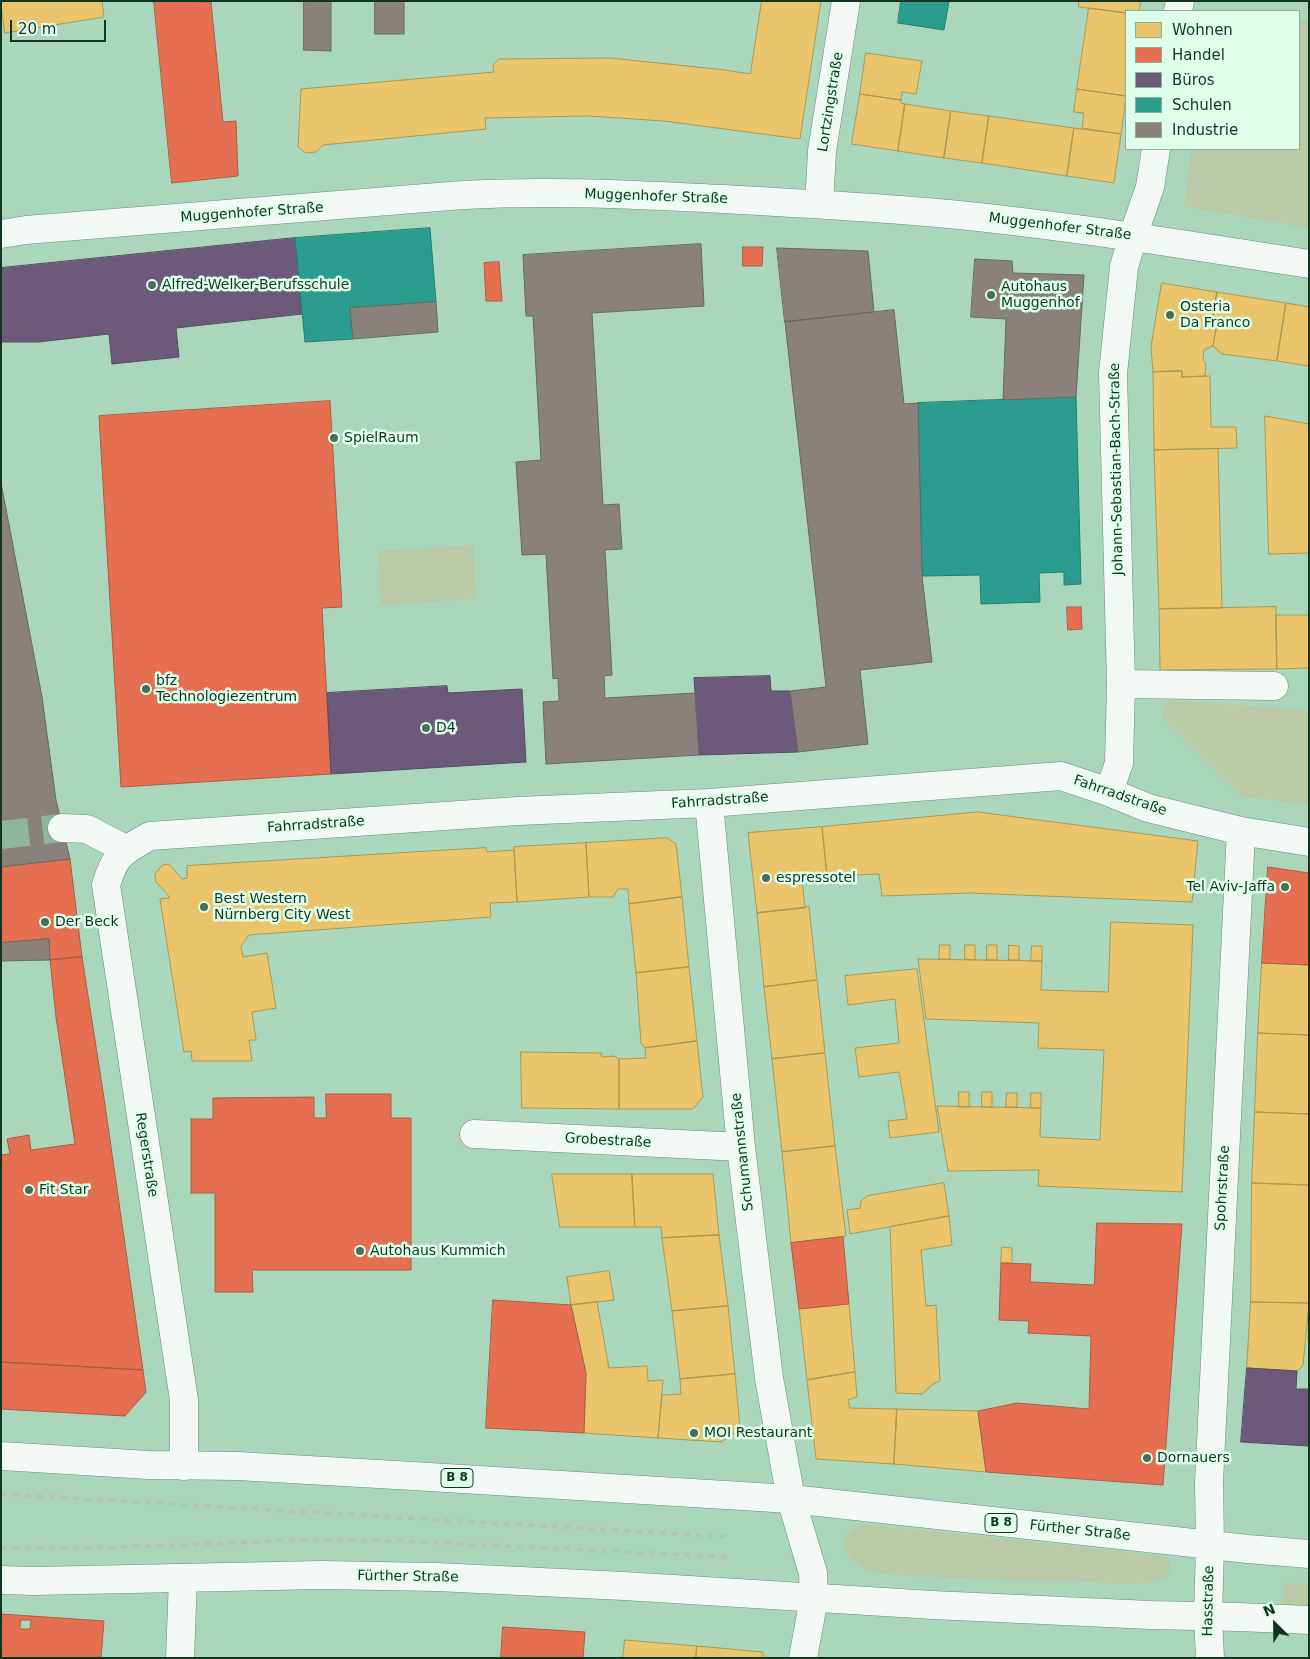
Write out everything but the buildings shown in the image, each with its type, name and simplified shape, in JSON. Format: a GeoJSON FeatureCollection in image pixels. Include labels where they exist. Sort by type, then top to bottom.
{"type":"FeatureCollection","features":[{"type":"Feature","properties":{"kind":"street","name":"Lortzingstraße"},"geometry":{"type":"LineString","coordinates":[[819,204],[822,151],[846,1]]}},
{"type":"Feature","properties":{"kind":"street","name":"Johann-Sebastian-Bach-Straße"},"geometry":{"type":"LineString","coordinates":[[1109,792],[1119,763],[1121,684],[1113,372],[1124,267],[1150,187],[1156,150]]}},
{"type":"Feature","properties":{"kind":"street","name":"Muggenhofer Straße"},"geometry":{"type":"LineString","coordinates":[[1,234],[26,230],[496,193],[615,194],[819,204],[950,214],[1133,236],[1309,264]]}},
{"type":"Feature","properties":{"kind":"street"},"geometry":{"type":"LineString","coordinates":[[1121,684],[1274,686]]}},
{"type":"Feature","properties":{"kind":"street","name":"Fahrradstraße"},"geometry":{"type":"LineString","coordinates":[[125,849],[150,836],[518,811],[709,803],[1061,776],[1109,792],[1148,808],[1241,831],[1309,842]]}},
{"type":"Feature","properties":{"kind":"street","name":"Schumannstraße"},"geometry":{"type":"LineString","coordinates":[[709,803],[741,1148],[769,1378],[791,1499]]}},
{"type":"Feature","properties":{"kind":"street"},"geometry":{"type":"LineString","coordinates":[[62,828],[87,829],[125,849]]}},
{"type":"Feature","properties":{"kind":"street","name":"Spohrstraße"},"geometry":{"type":"LineString","coordinates":[[1210,1545],[1209,1472],[1241,831]]}},
{"type":"Feature","properties":{"kind":"street","name":"Regerstraße"},"geometry":{"type":"LineString","coordinates":[[125,849],[111,867],[106,885],[184,1400],[184,1466]]}},
{"type":"Feature","properties":{"kind":"street","name":"Grobestraße"},"geometry":{"type":"LineString","coordinates":[[474,1134],[741,1148]]}},
{"type":"Feature","properties":{"kind":"street","name":"Fürther Straße"},"geometry":{"type":"LineString","coordinates":[[1,1456],[404,1475],[791,1499],[1210,1545],[1309,1554]]}},
{"type":"Feature","properties":{"kind":"street"},"geometry":{"type":"LineString","coordinates":[[791,1499],[813,1573],[814,1598],[803,1658]]}},
{"type":"Feature","properties":{"kind":"street","name":"Hasstraße"},"geometry":{"type":"LineString","coordinates":[[1210,1545],[1208,1617],[1210,1658]]}},
{"type":"Feature","properties":{"kind":"street","name":"Fürther Straße"},"geometry":{"type":"LineString","coordinates":[[1,1580],[34,1581],[321,1575],[437,1577],[1136,1615],[1309,1620]]}},
{"type":"Feature","properties":{"kind":"street"},"geometry":{"type":"LineString","coordinates":[[180,1658],[183,1578]]}},
{"type":"Feature","properties":{"kind":"green space"},"geometry":{"type":"Polygon","coordinates":[[[1300,19],[1309,20],[1309,228],[1184,207],[1192,150],[1300,150],[1300,19]]]}},
{"type":"Feature","properties":{"kind":"green space"},"geometry":{"type":"Polygon","coordinates":[[[473,545],[476,599],[381,605],[378,551],[473,545]]]}},
{"type":"Feature","properties":{"kind":"green space"},"geometry":{"type":"Polygon","coordinates":[[[1168,700],[1309,710],[1309,805],[1240,796],[1161,717],[1168,700]]]}},
{"type":"Feature","properties":{"kind":"green space"},"geometry":{"type":"Polygon","coordinates":[[[865,1524],[1157,1555],[1171,1563],[1171,1569],[1162,1579],[1138,1584],[906,1576],[878,1573],[861,1567],[852,1560],[844,1543],[848,1533],[854,1528],[865,1524]]]}},
{"type":"Feature","properties":{"kind":"green space"},"geometry":{"type":"Polygon","coordinates":[[[1284,1583],[1309,1584],[1309,1606],[1283,1604],[1284,1583]]]}},
{"type":"Feature","properties":{"kind":"tunnel"},"geometry":{"type":"LineString","coordinates":[[1,835],[62,828]]}},
{"type":"Feature","properties":{"kind":"railway"},"geometry":{"type":"LineString","coordinates":[[1,1494],[730,1537]]}},
{"type":"Feature","properties":{"kind":"railway"},"geometry":{"type":"LineString","coordinates":[[1,1548],[129,1547],[304,1540],[400,1541],[730,1557]]}},
{"type":"Feature","properties":{"kind":"place","name":"Alfred-Welker-Berufsschule"},"geometry":{"type":"Point","coordinates":[152,285]}},
{"type":"Feature","properties":{"kind":"place","name":"Autohaus Muggenhof"},"geometry":{"type":"Point","coordinates":[991,295]}},
{"type":"Feature","properties":{"kind":"place","name":"Osteria Da Franco"},"geometry":{"type":"Point","coordinates":[1170,315]}},
{"type":"Feature","properties":{"kind":"place","name":"SpielRaum"},"geometry":{"type":"Point","coordinates":[334,438]}},
{"type":"Feature","properties":{"kind":"place","name":"bfz Technologiezentrum"},"geometry":{"type":"Point","coordinates":[146,689]}},
{"type":"Feature","properties":{"kind":"place","name":"D4"},"geometry":{"type":"Point","coordinates":[426,728]}},
{"type":"Feature","properties":{"kind":"place","name":"espressotel"},"geometry":{"type":"Point","coordinates":[766,878]}},
{"type":"Feature","properties":{"kind":"place","name":"Tel Aviv-Jaffa"},"geometry":{"type":"Point","coordinates":[1285,887]}},
{"type":"Feature","properties":{"kind":"place","name":"Best Western Nürnberg City West"},"geometry":{"type":"Point","coordinates":[204,907]}},
{"type":"Feature","properties":{"kind":"place","name":"Der Beck"},"geometry":{"type":"Point","coordinates":[45,922]}},
{"type":"Feature","properties":{"kind":"place","name":"Fit Star"},"geometry":{"type":"Point","coordinates":[29,1190]}},
{"type":"Feature","properties":{"kind":"place","name":"Autohaus Kummich"},"geometry":{"type":"Point","coordinates":[360,1251]}},
{"type":"Feature","properties":{"kind":"place","name":"MOI Restaurant"},"geometry":{"type":"Point","coordinates":[694,1433]}},
{"type":"Feature","properties":{"kind":"place","name":"Dornauers"},"geometry":{"type":"Point","coordinates":[1147,1458]}}]}
